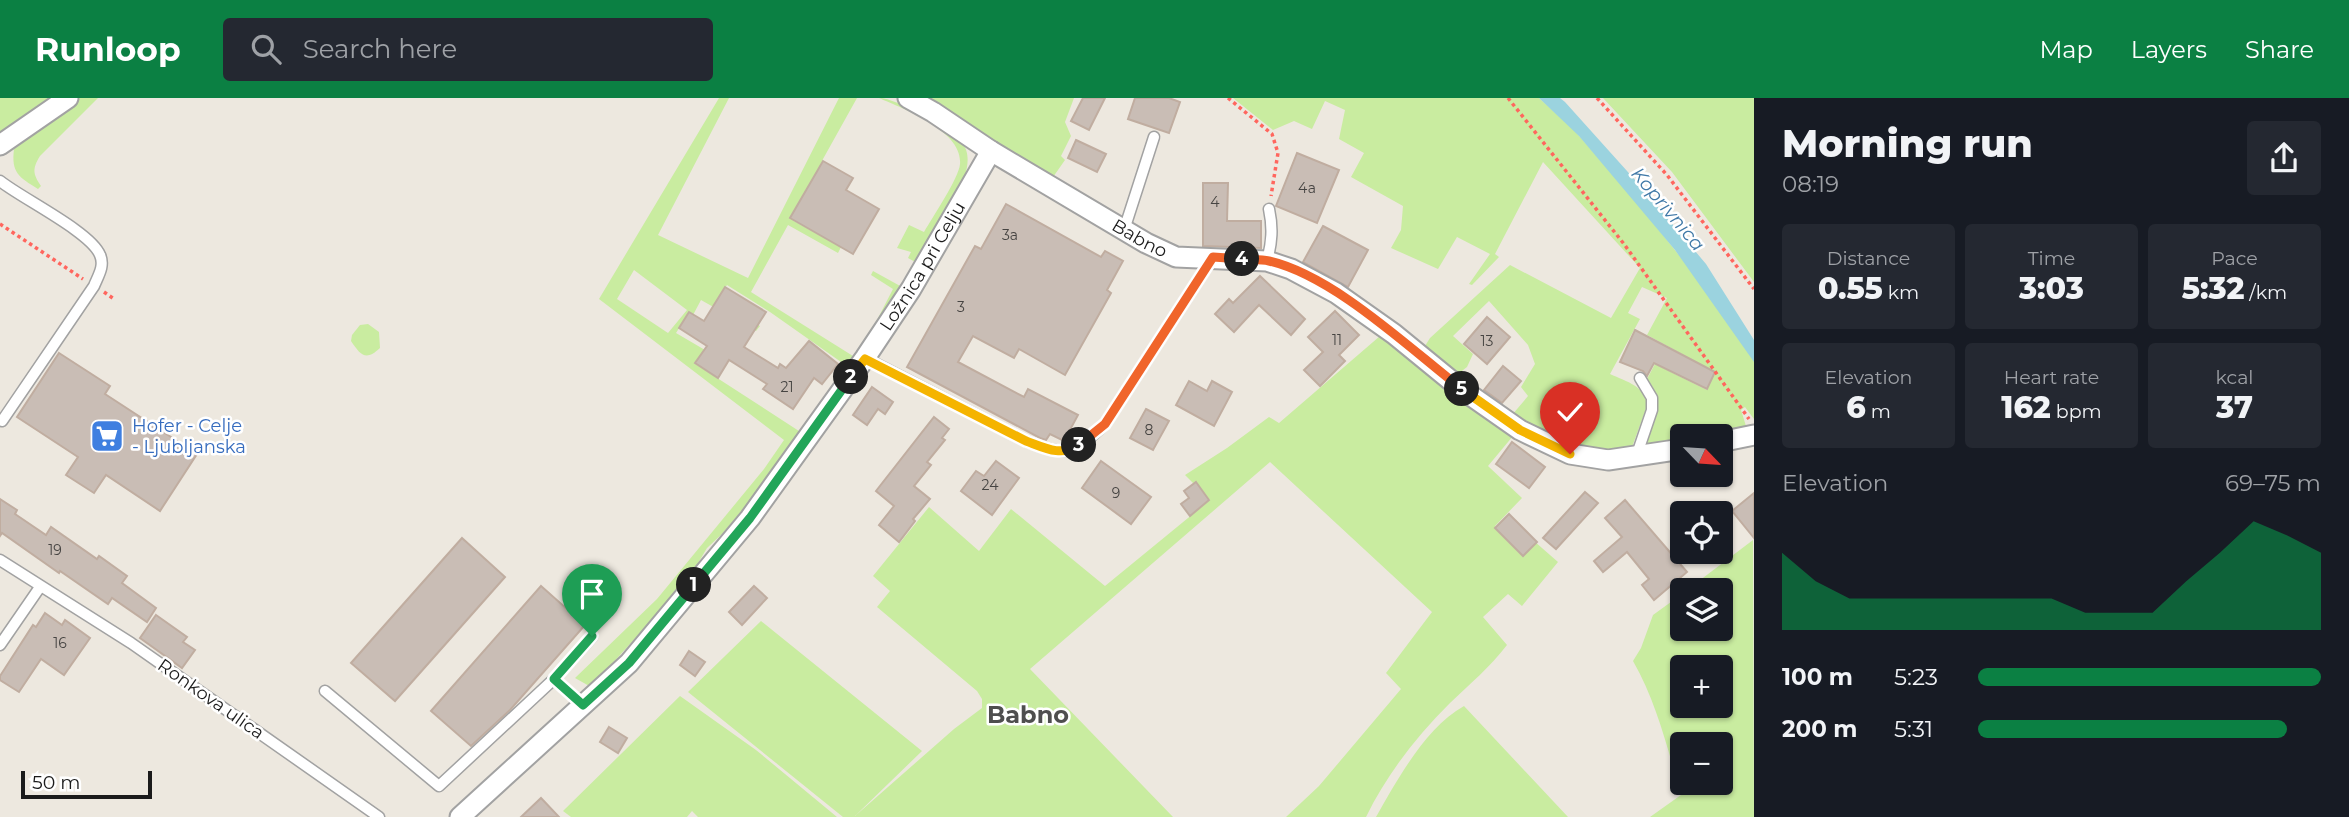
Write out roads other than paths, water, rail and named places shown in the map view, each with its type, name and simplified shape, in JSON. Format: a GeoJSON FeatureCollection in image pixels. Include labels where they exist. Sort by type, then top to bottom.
{"type":"FeatureCollection","features":[{"type":"Feature","properties":{"kind":"street"},"geometry":{"type":"LineString","coordinates":[[0,145],[68,98]]}},
{"type":"Feature","properties":{"kind":"street","name":"Babno"},"geometry":{"type":"LineString","coordinates":[[908,98],[991,152],[1124,230],[1176,257],[1267,261],[1291,269],[1336,293],[1520,430],[1570,454],[1608,460],[1670,451]]}},
{"type":"Feature","properties":{"kind":"street","name":"Ložnica pri Celju"},"geometry":{"type":"LineString","coordinates":[[460,817],[629,663],[750,518],[865,359],[911,289],[991,152]]}},
{"type":"Feature","properties":{"kind":"street"},"geometry":{"type":"LineString","coordinates":[[1733,439],[1754,435]]}},
{"type":"Feature","properties":{"kind":"lane"},"geometry":{"type":"LineString","coordinates":[[1124,230],[1154,137]]}},
{"type":"Feature","properties":{"kind":"lane"},"geometry":{"type":"LineString","coordinates":[[0,181],[75,230],[101,255],[101,271],[93,286],[2,421]]}},
{"type":"Feature","properties":{"kind":"lane"},"geometry":{"type":"LineString","coordinates":[[1267,261],[1272,243],[1269,209]]}},
{"type":"Feature","properties":{"kind":"lane"},"geometry":{"type":"LineString","coordinates":[[865,359],[1026,441],[1053,452],[1070,450],[1089,439],[1105,424],[1213,257]]}},
{"type":"Feature","properties":{"kind":"lane"},"geometry":{"type":"LineString","coordinates":[[1636,458],[1639,442],[1652,410],[1652,398],[1640,378]]}},
{"type":"Feature","properties":{"kind":"lane","name":"Ronkova ulica"},"geometry":{"type":"LineString","coordinates":[[0,560],[131,643],[379,817]]}},
{"type":"Feature","properties":{"kind":"lane"},"geometry":{"type":"LineString","coordinates":[[0,645],[40,587]]}},
{"type":"Feature","properties":{"kind":"lane"},"geometry":{"type":"LineString","coordinates":[[325,691],[439,786],[554,679],[592,636]]}},
{"type":"Feature","properties":{"kind":"lane"},"geometry":{"type":"LineString","coordinates":[[554,679],[583,705]]}},
{"type":"Feature","properties":{"kind":"water"},"geometry":{"type":"Polygon","coordinates":[[[1539,98],[1560,98],[1565,102],[1706,264],[1754,340],[1754,362],[1675,250],[1579,136],[1539,98]]]}},
{"type":"Feature","properties":{"kind":"place","name":"Hofer - Celje - Ljubljanska"},"geometry":{"type":"Point","coordinates":[107,436]}},
{"type":"Feature","properties":{"kind":"district","name":"Babno"},"geometry":{"type":"Point","coordinates":[1028,714]}},
{"type":"Feature","properties":{"kind":"water label","name":"Koprivnica"},"geometry":{"type":"Point","coordinates":[1668,209]}}]}
